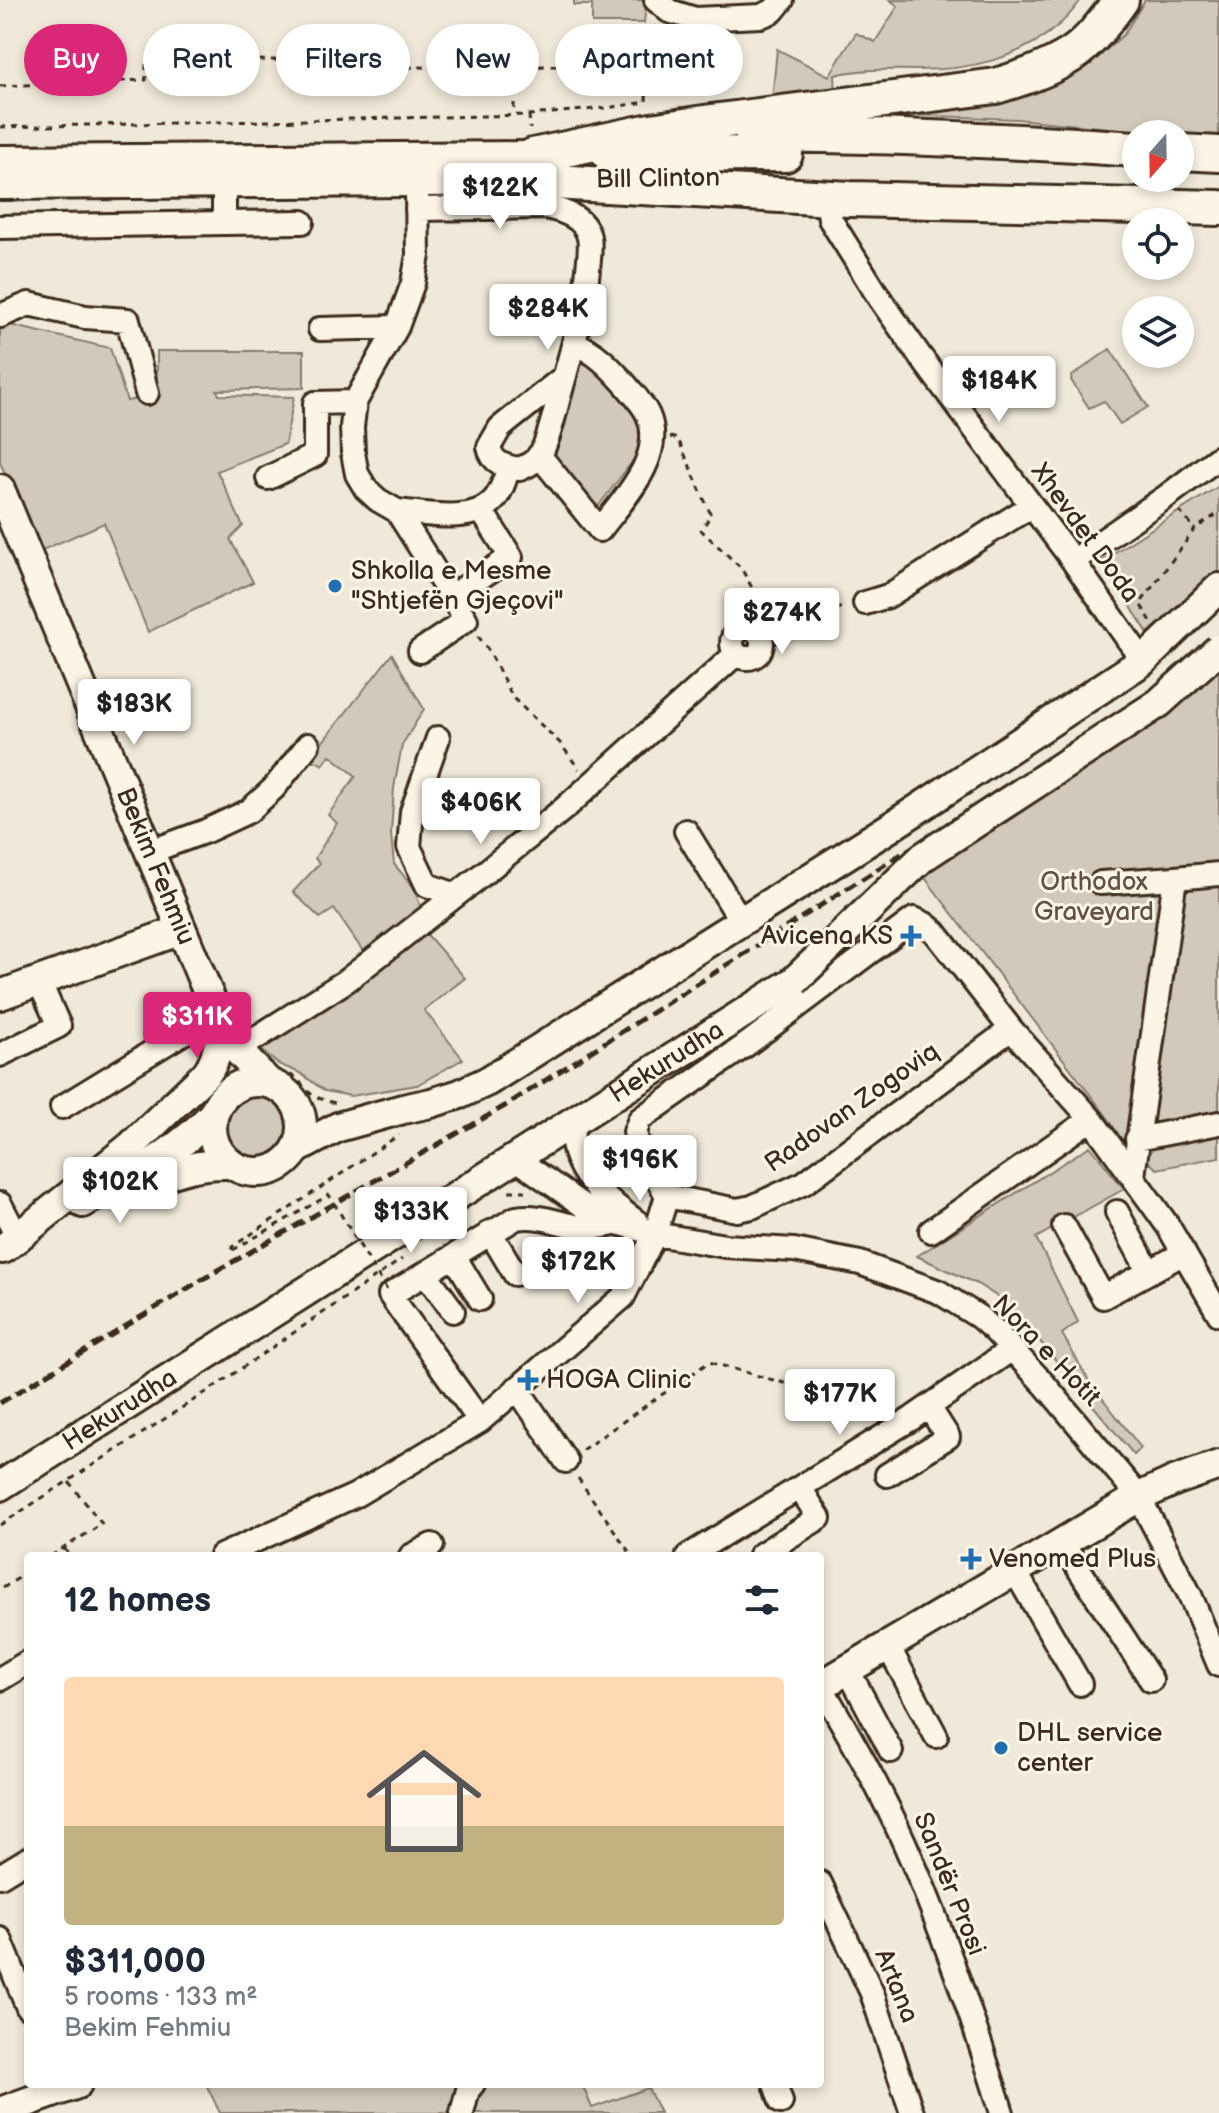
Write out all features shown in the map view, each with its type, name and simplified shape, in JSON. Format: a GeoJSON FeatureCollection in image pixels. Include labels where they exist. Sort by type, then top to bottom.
{"type":"FeatureCollection","features":[{"type":"Feature","properties":{"kind":"highway"},"geometry":{"type":"LineString","coordinates":[[533,155],[711,122],[996,86],[1035,74],[1073,53],[1105,23],[1121,0]]}},
{"type":"Feature","properties":{"kind":"highway"},"geometry":{"type":"LineString","coordinates":[[533,155],[674,136],[850,135],[1122,148]]}},
{"type":"Feature","properties":{"kind":"highway"},"geometry":{"type":"LineString","coordinates":[[1194,153],[1219,154]]}},
{"type":"Feature","properties":{"kind":"highway","name":"Bill Clinton"},"geometry":{"type":"LineString","coordinates":[[533,155],[824,154],[1122,167]]}},
{"type":"Feature","properties":{"kind":"highway"},"geometry":{"type":"LineString","coordinates":[[533,155],[839,198],[1219,208]]}},
{"type":"Feature","properties":{"kind":"highway","name":"Bill Clinton"},"geometry":{"type":"LineString","coordinates":[[533,155],[741,178],[870,179],[1219,193]]}},
{"type":"Feature","properties":{"kind":"highway"},"geometry":{"type":"LineString","coordinates":[[1194,170],[1219,171]]}},
{"type":"Feature","properties":{"kind":"main road","name":"Bill Clinton"},"geometry":{"type":"LineString","coordinates":[[0,160],[533,155]]}},
{"type":"Feature","properties":{"kind":"main road","name":"Bill Clinton"},"geometry":{"type":"LineString","coordinates":[[0,185],[224,183],[417,195],[533,155]]}},
{"type":"Feature","properties":{"kind":"main road","name":"Bekim Fehmiu"},"geometry":{"type":"LineString","coordinates":[[3,507],[220,1020],[237,1050],[276,1078]]}},
{"type":"Feature","properties":{"kind":"main road"},"geometry":{"type":"LineString","coordinates":[[297,1149],[338,1127],[406,1118],[431,1103],[488,1081],[889,828],[1143,661],[1219,588]]}},
{"type":"Feature","properties":{"kind":"main road","name":"Hekurudha"},"geometry":{"type":"LineString","coordinates":[[0,1486],[794,981],[923,857],[1159,703],[1219,649]]}},
{"type":"Feature","properties":{"kind":"main road"},"geometry":{"type":"LineString","coordinates":[[0,995],[181,930]]}},
{"type":"Feature","properties":{"kind":"main road","name":"Bekim Fehmiu"},"geometry":{"type":"LineString","coordinates":[[216,1107],[223,1083],[220,1020]]}},
{"type":"Feature","properties":{"kind":"main road"},"geometry":{"type":"LineString","coordinates":[[10,1244],[130,1147],[207,1073],[216,1060],[220,1044],[220,1020]]}},
{"type":"Feature","properties":{"kind":"main road"},"geometry":{"type":"LineString","coordinates":[[10,1244],[170,1153],[197,1131],[216,1107],[230,1090],[244,1083],[276,1078],[280,1088],[298,1106],[302,1134],[297,1149],[288,1161],[275,1169],[259,1173],[244,1171],[230,1164],[213,1141],[211,1127],[216,1107]]}},
{"type":"Feature","properties":{"kind":"main road"},"geometry":{"type":"LineString","coordinates":[[298,1106],[406,1118]]}},
{"type":"Feature","properties":{"kind":"main road"},"geometry":{"type":"LineString","coordinates":[[10,1244],[179,1169],[211,1163],[230,1164]]}},
{"type":"Feature","properties":{"kind":"main road"},"geometry":{"type":"LineString","coordinates":[[824,1684],[1139,1497],[1219,1465]]}},
{"type":"Feature","properties":{"kind":"main road"},"geometry":{"type":"LineString","coordinates":[[0,2112],[66,2088]]}},
{"type":"Feature","properties":{"kind":"street"},"geometry":{"type":"LineString","coordinates":[[662,6],[695,19],[748,18],[773,11],[782,0]]}},
{"type":"Feature","properties":{"kind":"street"},"geometry":{"type":"LineString","coordinates":[[224,183],[224,223]]}},
{"type":"Feature","properties":{"kind":"street"},"geometry":{"type":"LineString","coordinates":[[509,467],[498,495],[491,503],[465,515],[397,511],[366,489],[357,474],[352,427],[355,402],[397,327],[413,283],[418,255],[417,195],[560,210],[575,217],[589,237],[583,312],[565,376],[539,455],[530,465],[520,469],[498,462],[491,455],[489,447],[500,428],[565,376]]}},
{"type":"Feature","properties":{"kind":"street","name":"Xhevdet Doda"},"geometry":{"type":"LineString","coordinates":[[839,198],[830,219],[873,288],[1143,661]]}},
{"type":"Feature","properties":{"kind":"street"},"geometry":{"type":"LineString","coordinates":[[0,227],[302,222]]}},
{"type":"Feature","properties":{"kind":"street"},"geometry":{"type":"LineString","coordinates":[[0,316],[29,304],[85,317],[128,320],[147,393]]}},
{"type":"Feature","properties":{"kind":"street"},"geometry":{"type":"LineString","coordinates":[[320,329],[397,327]]}},
{"type":"Feature","properties":{"kind":"street"},"geometry":{"type":"LineString","coordinates":[[539,455],[600,530],[646,464],[652,430],[648,416],[623,381],[601,358],[574,343]]}},
{"type":"Feature","properties":{"kind":"street"},"geometry":{"type":"LineString","coordinates":[[268,478],[315,455],[315,403],[355,402]]}},
{"type":"Feature","properties":{"kind":"street"},"geometry":{"type":"LineString","coordinates":[[1073,561],[1219,457]]}},
{"type":"Feature","properties":{"kind":"street"},"geometry":{"type":"LineString","coordinates":[[865,603],[888,596],[1031,506]]}},
{"type":"Feature","properties":{"kind":"street"},"geometry":{"type":"LineString","coordinates":[[452,596],[511,557],[481,510]]}},
{"type":"Feature","properties":{"kind":"street"},"geometry":{"type":"LineString","coordinates":[[397,511],[466,620],[420,651]]}},
{"type":"Feature","properties":{"kind":"street"},"geometry":{"type":"LineString","coordinates":[[237,1050],[346,981],[566,807],[736,654],[732,643],[736,633],[746,628],[752,629],[761,642]]}},
{"type":"Feature","properties":{"kind":"street"},"geometry":{"type":"LineString","coordinates":[[438,738],[412,812],[409,847],[427,885],[456,895]]}},
{"type":"Feature","properties":{"kind":"street"},"geometry":{"type":"LineString","coordinates":[[149,852],[249,811],[274,788],[308,745]]}},
{"type":"Feature","properties":{"kind":"street"},"geometry":{"type":"LineString","coordinates":[[686,831],[741,921]]}},
{"type":"Feature","properties":{"kind":"street"},"geometry":{"type":"LineString","coordinates":[[1101,883],[1219,874]]}},
{"type":"Feature","properties":{"kind":"street"},"geometry":{"type":"LineString","coordinates":[[1133,1176],[1175,878]]}},
{"type":"Feature","properties":{"kind":"street"},"geometry":{"type":"LineString","coordinates":[[230,1552],[356,1495],[480,1421],[623,1297],[655,1234],[667,1196],[637,1141],[635,1132],[640,1119],[746,1045],[914,919],[935,932],[1011,1029],[1091,1119],[1184,1253],[1209,1278],[1219,1314]]}},
{"type":"Feature","properties":{"kind":"street"},"geometry":{"type":"LineString","coordinates":[[0,1055],[59,1026],[39,981]]}},
{"type":"Feature","properties":{"kind":"street"},"geometry":{"type":"LineString","coordinates":[[62,1107],[183,1033],[220,1020]]}},
{"type":"Feature","properties":{"kind":"street","name":"Radovan Zogoviq"},"geometry":{"type":"LineString","coordinates":[[667,1196],[737,1210],[752,1207],[804,1183],[1011,1029]]}},
{"type":"Feature","properties":{"kind":"street"},"geometry":{"type":"LineString","coordinates":[[931,1231],[1091,1119]]}},
{"type":"Feature","properties":{"kind":"street","name":"Nora e Hotit"},"geometry":{"type":"LineString","coordinates":[[574,1122],[571,1133],[575,1151],[582,1169],[597,1191],[655,1234]]}},
{"type":"Feature","properties":{"kind":"street"},"geometry":{"type":"LineString","coordinates":[[1137,1139],[1219,1123]]}},
{"type":"Feature","properties":{"kind":"street","name":"Nora e Hotit"},"geometry":{"type":"LineString","coordinates":[[515,1158],[592,1212],[618,1223],[655,1234],[725,1246],[794,1250],[860,1263],[939,1292],[979,1317],[1012,1349],[1139,1497],[1190,1595],[1219,1665]]}},
{"type":"Feature","properties":{"kind":"street"},"geometry":{"type":"LineString","coordinates":[[0,1204],[10,1244]]}},
{"type":"Feature","properties":{"kind":"street"},"geometry":{"type":"LineString","coordinates":[[1117,1212],[1149,1272]]}},
{"type":"Feature","properties":{"kind":"street"},"geometry":{"type":"LineString","coordinates":[[480,1421],[384,1285],[426,1274],[516,1218],[530,1215],[581,1227],[618,1223]]}},
{"type":"Feature","properties":{"kind":"street"},"geometry":{"type":"LineString","coordinates":[[1064,1226],[1103,1297],[1184,1253]]}},
{"type":"Feature","properties":{"kind":"street"},"geometry":{"type":"LineString","coordinates":[[490,1232],[515,1274]]}},
{"type":"Feature","properties":{"kind":"street"},"geometry":{"type":"LineString","coordinates":[[454,1256],[480,1299]]}},
{"type":"Feature","properties":{"kind":"street"},"geometry":{"type":"LineString","coordinates":[[426,1274],[453,1311]]}},
{"type":"Feature","properties":{"kind":"street"},"geometry":{"type":"LineString","coordinates":[[695,1552],[920,1413],[1012,1349]]}},
{"type":"Feature","properties":{"kind":"street"},"geometry":{"type":"LineString","coordinates":[[517,1388],[566,1461]]}},
{"type":"Feature","properties":{"kind":"street"},"geometry":{"type":"LineString","coordinates":[[887,1475],[948,1437],[920,1413]]}},
{"type":"Feature","properties":{"kind":"street"},"geometry":{"type":"LineString","coordinates":[[765,1552],[819,1518],[800,1488]]}},
{"type":"Feature","properties":{"kind":"street"},"geometry":{"type":"LineString","coordinates":[[1062,1543],[1151,1680]]}},
{"type":"Feature","properties":{"kind":"street"},"geometry":{"type":"LineString","coordinates":[[419,1552],[432,1545]]}},
{"type":"Feature","properties":{"kind":"street"},"geometry":{"type":"LineString","coordinates":[[1015,1571],[1080,1684]]}},
{"type":"Feature","properties":{"kind":"street"},"geometry":{"type":"LineString","coordinates":[[888,1646],[936,1736]]}},
{"type":"Feature","properties":{"kind":"street"},"geometry":{"type":"LineString","coordinates":[[0,1679],[24,1664]]}},
{"type":"Feature","properties":{"kind":"street"},"geometry":{"type":"LineString","coordinates":[[848,1670],[891,1751]]}},
{"type":"Feature","properties":{"kind":"street","name":"Sandër Prosi"},"geometry":{"type":"LineString","coordinates":[[824,1693],[867,1767],[905,1843],[935,1915],[1002,2113]]}},
{"type":"Feature","properties":{"kind":"street"},"geometry":{"type":"LineString","coordinates":[[0,1876],[24,1861]]}},
{"type":"Feature","properties":{"kind":"street","name":"Artana"},"geometry":{"type":"LineString","coordinates":[[824,1891],[872,1993],[912,2113]]}},
{"type":"Feature","properties":{"kind":"street"},"geometry":{"type":"LineString","coordinates":[[0,1939],[24,1998]]}},
{"type":"Feature","properties":{"kind":"street"},"geometry":{"type":"LineString","coordinates":[[462,2113],[470,2088]]}},
{"type":"Feature","properties":{"kind":"path"},"geometry":{"type":"LineString","coordinates":[[0,86],[146,80],[146,63],[316,59],[317,68],[426,67]]}},
{"type":"Feature","properties":{"kind":"path"},"geometry":{"type":"LineString","coordinates":[[514,96],[514,115]]}},
{"type":"Feature","properties":{"kind":"path"},"geometry":{"type":"LineString","coordinates":[[0,127],[529,115],[646,102],[646,96]]}},
{"type":"Feature","properties":{"kind":"path"},"geometry":{"type":"LineString","coordinates":[[529,115],[533,155]]}},
{"type":"Feature","properties":{"kind":"path"},"geometry":{"type":"LineString","coordinates":[[652,430],[678,439],[711,515],[701,530],[741,568],[774,627],[761,642]]}},
{"type":"Feature","properties":{"kind":"path"},"geometry":{"type":"LineString","coordinates":[[1167,496],[1195,529]]}},
{"type":"Feature","properties":{"kind":"path"},"geometry":{"type":"LineString","coordinates":[[1164,641],[1140,604],[1195,529],[1219,513]]}},
{"type":"Feature","properties":{"kind":"path"},"geometry":{"type":"LineString","coordinates":[[761,642],[777,643],[829,612],[849,604],[865,603]]}},
{"type":"Feature","properties":{"kind":"path"},"geometry":{"type":"LineString","coordinates":[[466,620],[489,651],[513,698],[560,743],[590,784]]}},
{"type":"Feature","properties":{"kind":"path"},"geometry":{"type":"LineString","coordinates":[[276,1078],[296,1077],[311,1094],[330,1103],[343,1104]]}},
{"type":"Feature","properties":{"kind":"path"},"geometry":{"type":"LineString","coordinates":[[384,1285],[329,1195],[233,1250],[232,1247],[406,1118]]}},
{"type":"Feature","properties":{"kind":"path"},"geometry":{"type":"LineString","coordinates":[[509,1191],[523,1190],[536,1194]]}},
{"type":"Feature","properties":{"kind":"path"},"geometry":{"type":"LineString","coordinates":[[0,1525],[384,1285],[403,1259]]}},
{"type":"Feature","properties":{"kind":"path"},"geometry":{"type":"LineString","coordinates":[[629,1552],[566,1461],[709,1362],[920,1413]]}},
{"type":"Feature","properties":{"kind":"path"},"geometry":{"type":"LineString","coordinates":[[58,1552],[102,1524],[69,1482]]}},
{"type":"Feature","properties":{"kind":"path"},"geometry":{"type":"LineString","coordinates":[[64,1548],[67,1552]]}},
{"type":"Feature","properties":{"kind":"path"},"geometry":{"type":"LineString","coordinates":[[3,1588],[24,1575]]}},
{"type":"Feature","properties":{"kind":"green space"},"geometry":{"type":"Polygon","coordinates":[[[574,0],[643,0],[646,5],[644,23],[592,23],[592,5],[574,5],[574,0]]]}},
{"type":"Feature","properties":{"kind":"green space"},"geometry":{"type":"Polygon","coordinates":[[[890,0],[1081,0],[1064,21],[1045,36],[993,60],[955,68],[845,73],[835,75],[836,95],[772,100],[777,49],[829,76],[856,33],[875,42],[898,6],[890,0]]]}},
{"type":"Feature","properties":{"kind":"green space"},"geometry":{"type":"Polygon","coordinates":[[[1145,0],[1219,0],[1219,139],[1194,137],[1194,120],[1122,120],[1122,129],[1017,119],[877,112],[1042,88],[1070,77],[1124,34],[1145,0]]]}},
{"type":"Feature","properties":{"kind":"green space"},"geometry":{"type":"Polygon","coordinates":[[[10,325],[110,348],[127,401],[157,395],[157,351],[304,351],[304,388],[217,390],[219,395],[294,397],[285,444],[217,471],[243,526],[230,539],[253,582],[148,632],[104,523],[38,552],[0,462],[0,330],[10,325]]]}},
{"type":"Feature","properties":{"kind":"green space"},"geometry":{"type":"Polygon","coordinates":[[[1110,349],[1148,407],[1120,424],[1104,401],[1089,408],[1071,380],[1072,376],[1110,349]]]}},
{"type":"Feature","properties":{"kind":"green space"},"geometry":{"type":"Polygon","coordinates":[[[583,357],[602,369],[637,410],[644,438],[638,454],[597,508],[552,452],[583,357]]]}},
{"type":"Feature","properties":{"kind":"green space"},"geometry":{"type":"Polygon","coordinates":[[[1219,486],[1219,570],[1206,585],[1148,633],[1101,561],[1219,486]]]}},
{"type":"Feature","properties":{"kind":"green space"},"geometry":{"type":"Polygon","coordinates":[[[392,654],[424,709],[402,745],[394,788],[391,834],[394,864],[414,888],[422,911],[363,951],[334,909],[320,918],[293,892],[319,864],[315,858],[337,823],[328,815],[356,776],[330,755],[323,765],[310,758],[392,654]]]}},
{"type":"Feature","properties":{"kind":"green space","name":"Orthodox Graveyard"},"geometry":{"type":"Polygon","coordinates":[[[1219,671],[1219,1157],[1157,1169],[1120,1138],[913,862],[1219,671]]]}},
{"type":"Feature","properties":{"kind":"green space"},"geometry":{"type":"Polygon","coordinates":[[[424,931],[465,978],[424,1010],[463,1059],[417,1085],[351,1096],[325,1091],[300,1073],[278,1064],[256,1046],[424,931]]]}},
{"type":"Feature","properties":{"kind":"green space"},"geometry":{"type":"Polygon","coordinates":[[[253,1097],[265,1097],[282,1106],[289,1117],[289,1141],[282,1152],[265,1161],[253,1161],[241,1156],[232,1147],[227,1135],[227,1123],[232,1111],[241,1102],[253,1097]]]}},
{"type":"Feature","properties":{"kind":"green space"},"geometry":{"type":"Polygon","coordinates":[[[1090,1146],[1124,1189],[1036,1238],[1078,1322],[1062,1334],[1089,1381],[1141,1448],[1134,1455],[1010,1305],[979,1285],[917,1256],[1090,1146]]]}},
{"type":"Feature","properties":{"kind":"green space"},"geometry":{"type":"Polygon","coordinates":[[[208,2088],[584,2088],[592,2108],[648,2088],[660,2113],[220,2113],[208,2088]]]}},
{"type":"Feature","properties":{"kind":"railway"},"geometry":{"type":"LineString","coordinates":[[0,1403],[203,1279],[505,1106],[1219,652]]}},
{"type":"Feature","properties":{"kind":"place","name":"Shkolla e Mesme \"Shtjefën Gjeçovi\""},"geometry":{"type":"Point","coordinates":[335,586]}},
{"type":"Feature","properties":{"kind":"place","name":"Avicena KS"},"geometry":{"type":"Point","coordinates":[911,936]}},
{"type":"Feature","properties":{"kind":"place","name":"HOGA Clinic"},"geometry":{"type":"Point","coordinates":[528,1380]}},
{"type":"Feature","properties":{"kind":"place","name":"Venomed Plus"},"geometry":{"type":"Point","coordinates":[971,1559]}},
{"type":"Feature","properties":{"kind":"place","name":"DHL service center"},"geometry":{"type":"Point","coordinates":[1001,1748]}}]}
